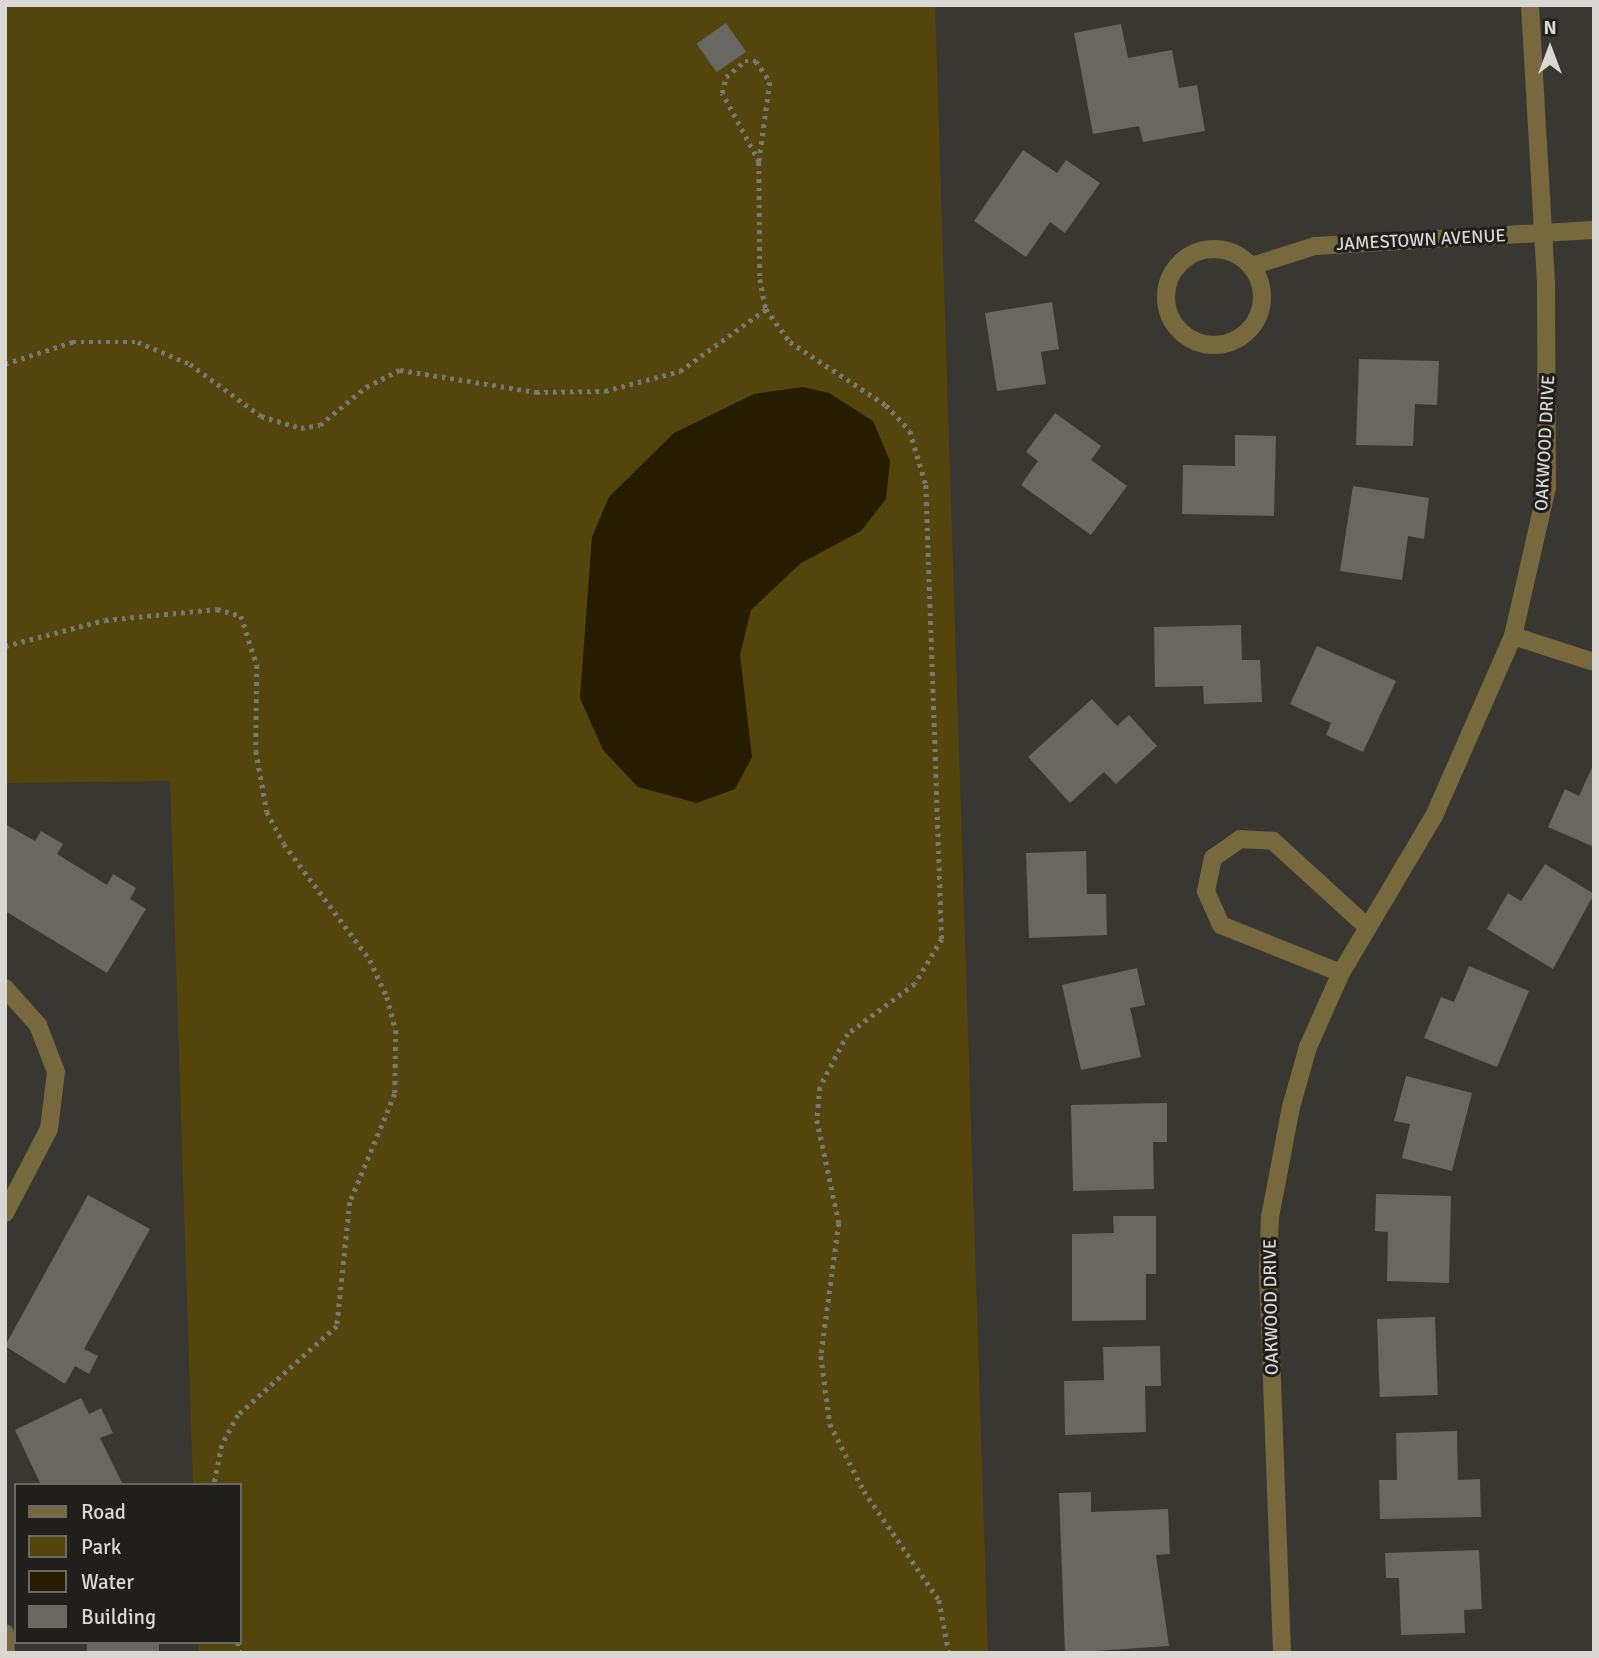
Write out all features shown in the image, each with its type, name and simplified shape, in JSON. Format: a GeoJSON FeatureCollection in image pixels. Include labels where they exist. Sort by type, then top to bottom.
{"type":"FeatureCollection","features":[{"type":"Feature","properties":{"kind":"street","name":"OAKWOOD DRIVE"},"geometry":{"type":"LineString","coordinates":[[1282,1653],[1270,1217],[1308,1047],[1341,973],[1366,926],[1434,816],[1513,636],[1547,486],[1544,233],[1530,5]]}},
{"type":"Feature","properties":{"kind":"street","name":"JAMESTOWN AVENUE"},"geometry":{"type":"LineString","coordinates":[[1252,266],[1315,246],[1594,230]]}},
{"type":"Feature","properties":{"kind":"street"},"geometry":{"type":"LineString","coordinates":[[1226,250],[1252,266],[1262,286],[1262,307],[1237,341],[1198,343],[1174,325],[1166,285],[1190,255],[1226,250]]}},
{"type":"Feature","properties":{"kind":"street"},"geometry":{"type":"LineString","coordinates":[[1513,636],[1594,662]]}},
{"type":"Feature","properties":{"kind":"street"},"geometry":{"type":"LineString","coordinates":[[1341,973],[1221,925],[1206,891],[1213,858],[1240,839],[1273,841],[1366,926]]}},
{"type":"Feature","properties":{"kind":"street"},"geometry":{"type":"LineString","coordinates":[[5,988],[38,1025],[56,1072],[49,1129],[5,1213]]}},
{"type":"Feature","properties":{"kind":"street"},"geometry":{"type":"LineString","coordinates":[[5,1633],[6,1653]]}},
{"type":"Feature","properties":{"kind":"path"},"geometry":{"type":"LineString","coordinates":[[759,162],[722,93],[726,77],[745,61],[756,61],[770,82],[759,162],[760,279],[766,309],[790,342],[894,414],[910,431],[926,485],[942,939],[915,984],[848,1034],[820,1087],[817,1120],[839,1223],[821,1356],[830,1424],[864,1491],[939,1600],[949,1653]]}},
{"type":"Feature","properties":{"kind":"path"},"geometry":{"type":"LineString","coordinates":[[5,364],[72,342],[138,342],[190,364],[261,416],[301,428],[320,425],[366,387],[400,370],[536,392],[605,391],[680,371],[766,309]]}},
{"type":"Feature","properties":{"kind":"path"},"geometry":{"type":"LineString","coordinates":[[5,646],[105,621],[217,609],[241,616],[257,664],[256,751],[267,812],[370,960],[393,1019],[395,1094],[350,1202],[337,1326],[238,1415],[222,1445],[214,1483]]}},
{"type":"Feature","properties":{"kind":"green space"},"geometry":{"type":"Polygon","coordinates":[[[5,5],[935,5],[988,1653],[198,1653],[198,1644],[242,1644],[242,1483],[193,1483],[170,781],[5,783],[5,5]]]}},
{"type":"Feature","properties":{"kind":"water"},"geometry":{"type":"Polygon","coordinates":[[[803,387],[829,393],[873,421],[890,461],[886,499],[861,531],[801,563],[751,610],[740,655],[752,757],[735,789],[697,803],[638,787],[603,750],[580,698],[592,537],[609,497],[674,433],[754,394],[803,387]]]}},
{"type":"Feature","properties":{"kind":"building"},"geometry":{"type":"Polygon","coordinates":[[[726,23],[746,52],[717,72],[697,44],[726,23]]]}},
{"type":"Feature","properties":{"kind":"building"},"geometry":{"type":"Polygon","coordinates":[[[1121,24],[1128,58],[1172,50],[1179,88],[1197,85],[1205,131],[1143,142],[1139,126],[1093,134],[1074,33],[1121,24]]]}},
{"type":"Feature","properties":{"kind":"building"},"geometry":{"type":"Polygon","coordinates":[[[1023,150],[1057,173],[1066,160],[1100,183],[1065,233],[1050,222],[1026,257],[974,221],[1023,150]]]}},
{"type":"Feature","properties":{"kind":"building"},"geometry":{"type":"Polygon","coordinates":[[[1052,302],[1059,349],[1041,352],[1046,384],[997,391],[985,313],[1052,302]]]}},
{"type":"Feature","properties":{"kind":"building"},"geometry":{"type":"Polygon","coordinates":[[[1359,359],[1439,361],[1437,405],[1415,404],[1413,446],[1356,445],[1359,359]]]}},
{"type":"Feature","properties":{"kind":"building"},"geometry":{"type":"Polygon","coordinates":[[[1055,413],[1101,446],[1091,460],[1127,486],[1091,535],[1021,485],[1038,461],[1026,452],[1055,413]]]}},
{"type":"Feature","properties":{"kind":"building"},"geometry":{"type":"Polygon","coordinates":[[[1235,435],[1276,436],[1274,516],[1182,514],[1183,465],[1235,466],[1235,435]]]}},
{"type":"Feature","properties":{"kind":"building"},"geometry":{"type":"Polygon","coordinates":[[[1353,486],[1429,498],[1424,539],[1408,536],[1402,580],[1340,571],[1353,486]]]}},
{"type":"Feature","properties":{"kind":"building"},"geometry":{"type":"Polygon","coordinates":[[[1241,625],[1242,660],[1260,660],[1262,702],[1204,704],[1203,686],[1155,687],[1154,627],[1241,625]]]}},
{"type":"Feature","properties":{"kind":"building"},"geometry":{"type":"Polygon","coordinates":[[[1317,646],[1396,681],[1363,752],[1326,735],[1331,723],[1290,704],[1317,646]]]}},
{"type":"Feature","properties":{"kind":"building"},"geometry":{"type":"Polygon","coordinates":[[[1092,699],[1117,726],[1129,715],[1157,746],[1116,784],[1104,772],[1070,803],[1028,757],[1092,699]]]}},
{"type":"Feature","properties":{"kind":"building"},"geometry":{"type":"Polygon","coordinates":[[[1594,763],[1594,847],[1548,827],[1565,789],[1579,796],[1594,763]]]}},
{"type":"Feature","properties":{"kind":"building"},"geometry":{"type":"Polygon","coordinates":[[[5,824],[35,841],[41,831],[63,844],[57,854],[107,885],[113,874],[136,888],[130,899],[146,909],[107,973],[5,911],[5,824]]]}},
{"type":"Feature","properties":{"kind":"building"},"geometry":{"type":"Polygon","coordinates":[[[1086,851],[1087,894],[1106,894],[1107,935],[1029,938],[1026,853],[1086,851]]]}},
{"type":"Feature","properties":{"kind":"building"},"geometry":{"type":"Polygon","coordinates":[[[1545,864],[1594,894],[1553,969],[1487,929],[1508,893],[1521,901],[1545,864]]]}},
{"type":"Feature","properties":{"kind":"building"},"geometry":{"type":"Polygon","coordinates":[[[1469,966],[1529,991],[1497,1067],[1424,1038],[1441,997],[1454,1002],[1469,966]]]}},
{"type":"Feature","properties":{"kind":"building"},"geometry":{"type":"Polygon","coordinates":[[[1137,968],[1145,1005],[1130,1008],[1141,1057],[1081,1070],[1062,985],[1137,968]]]}},
{"type":"Feature","properties":{"kind":"building"},"geometry":{"type":"Polygon","coordinates":[[[1406,1076],[1472,1093],[1452,1171],[1402,1158],[1410,1124],[1394,1121],[1406,1076]]]}},
{"type":"Feature","properties":{"kind":"building"},"geometry":{"type":"Polygon","coordinates":[[[1167,1103],[1167,1142],[1153,1142],[1154,1189],[1073,1191],[1071,1105],[1167,1103]]]}},
{"type":"Feature","properties":{"kind":"building"},"geometry":{"type":"Polygon","coordinates":[[[1376,1194],[1451,1196],[1449,1283],[1387,1281],[1388,1232],[1375,1231],[1376,1194]]]}},
{"type":"Feature","properties":{"kind":"building"},"geometry":{"type":"Polygon","coordinates":[[[88,1195],[150,1229],[84,1349],[98,1356],[89,1374],[75,1366],[65,1384],[5,1346],[88,1195]]]}},
{"type":"Feature","properties":{"kind":"building"},"geometry":{"type":"Polygon","coordinates":[[[1113,1216],[1156,1216],[1156,1274],[1146,1274],[1146,1320],[1072,1321],[1072,1234],[1114,1233],[1113,1216]]]}},
{"type":"Feature","properties":{"kind":"building"},"geometry":{"type":"Polygon","coordinates":[[[1435,1317],[1438,1395],[1380,1397],[1377,1319],[1435,1317]]]}},
{"type":"Feature","properties":{"kind":"building"},"geometry":{"type":"Polygon","coordinates":[[[1160,1346],[1161,1386],[1145,1386],[1146,1432],[1065,1435],[1064,1381],[1104,1380],[1103,1347],[1160,1346]]]}},
{"type":"Feature","properties":{"kind":"building"},"geometry":{"type":"Polygon","coordinates":[[[81,1398],[89,1414],[101,1408],[113,1433],[100,1438],[122,1483],[40,1483],[15,1430],[81,1398]]]}},
{"type":"Feature","properties":{"kind":"building"},"geometry":{"type":"Polygon","coordinates":[[[1457,1431],[1458,1480],[1480,1479],[1481,1517],[1380,1519],[1379,1480],[1397,1480],[1396,1433],[1457,1431]]]}},
{"type":"Feature","properties":{"kind":"building"},"geometry":{"type":"Polygon","coordinates":[[[1091,1492],[1091,1512],[1168,1509],[1170,1554],[1156,1555],[1169,1646],[1065,1653],[1059,1493],[1091,1492]]]}},
{"type":"Feature","properties":{"kind":"building"},"geometry":{"type":"Polygon","coordinates":[[[1479,1550],[1482,1609],[1464,1610],[1465,1633],[1401,1635],[1399,1578],[1386,1578],[1385,1553],[1479,1550]]]}},
{"type":"Feature","properties":{"kind":"building"},"geometry":{"type":"Polygon","coordinates":[[[87,1644],[159,1644],[159,1653],[87,1653],[87,1644]]]}}]}
